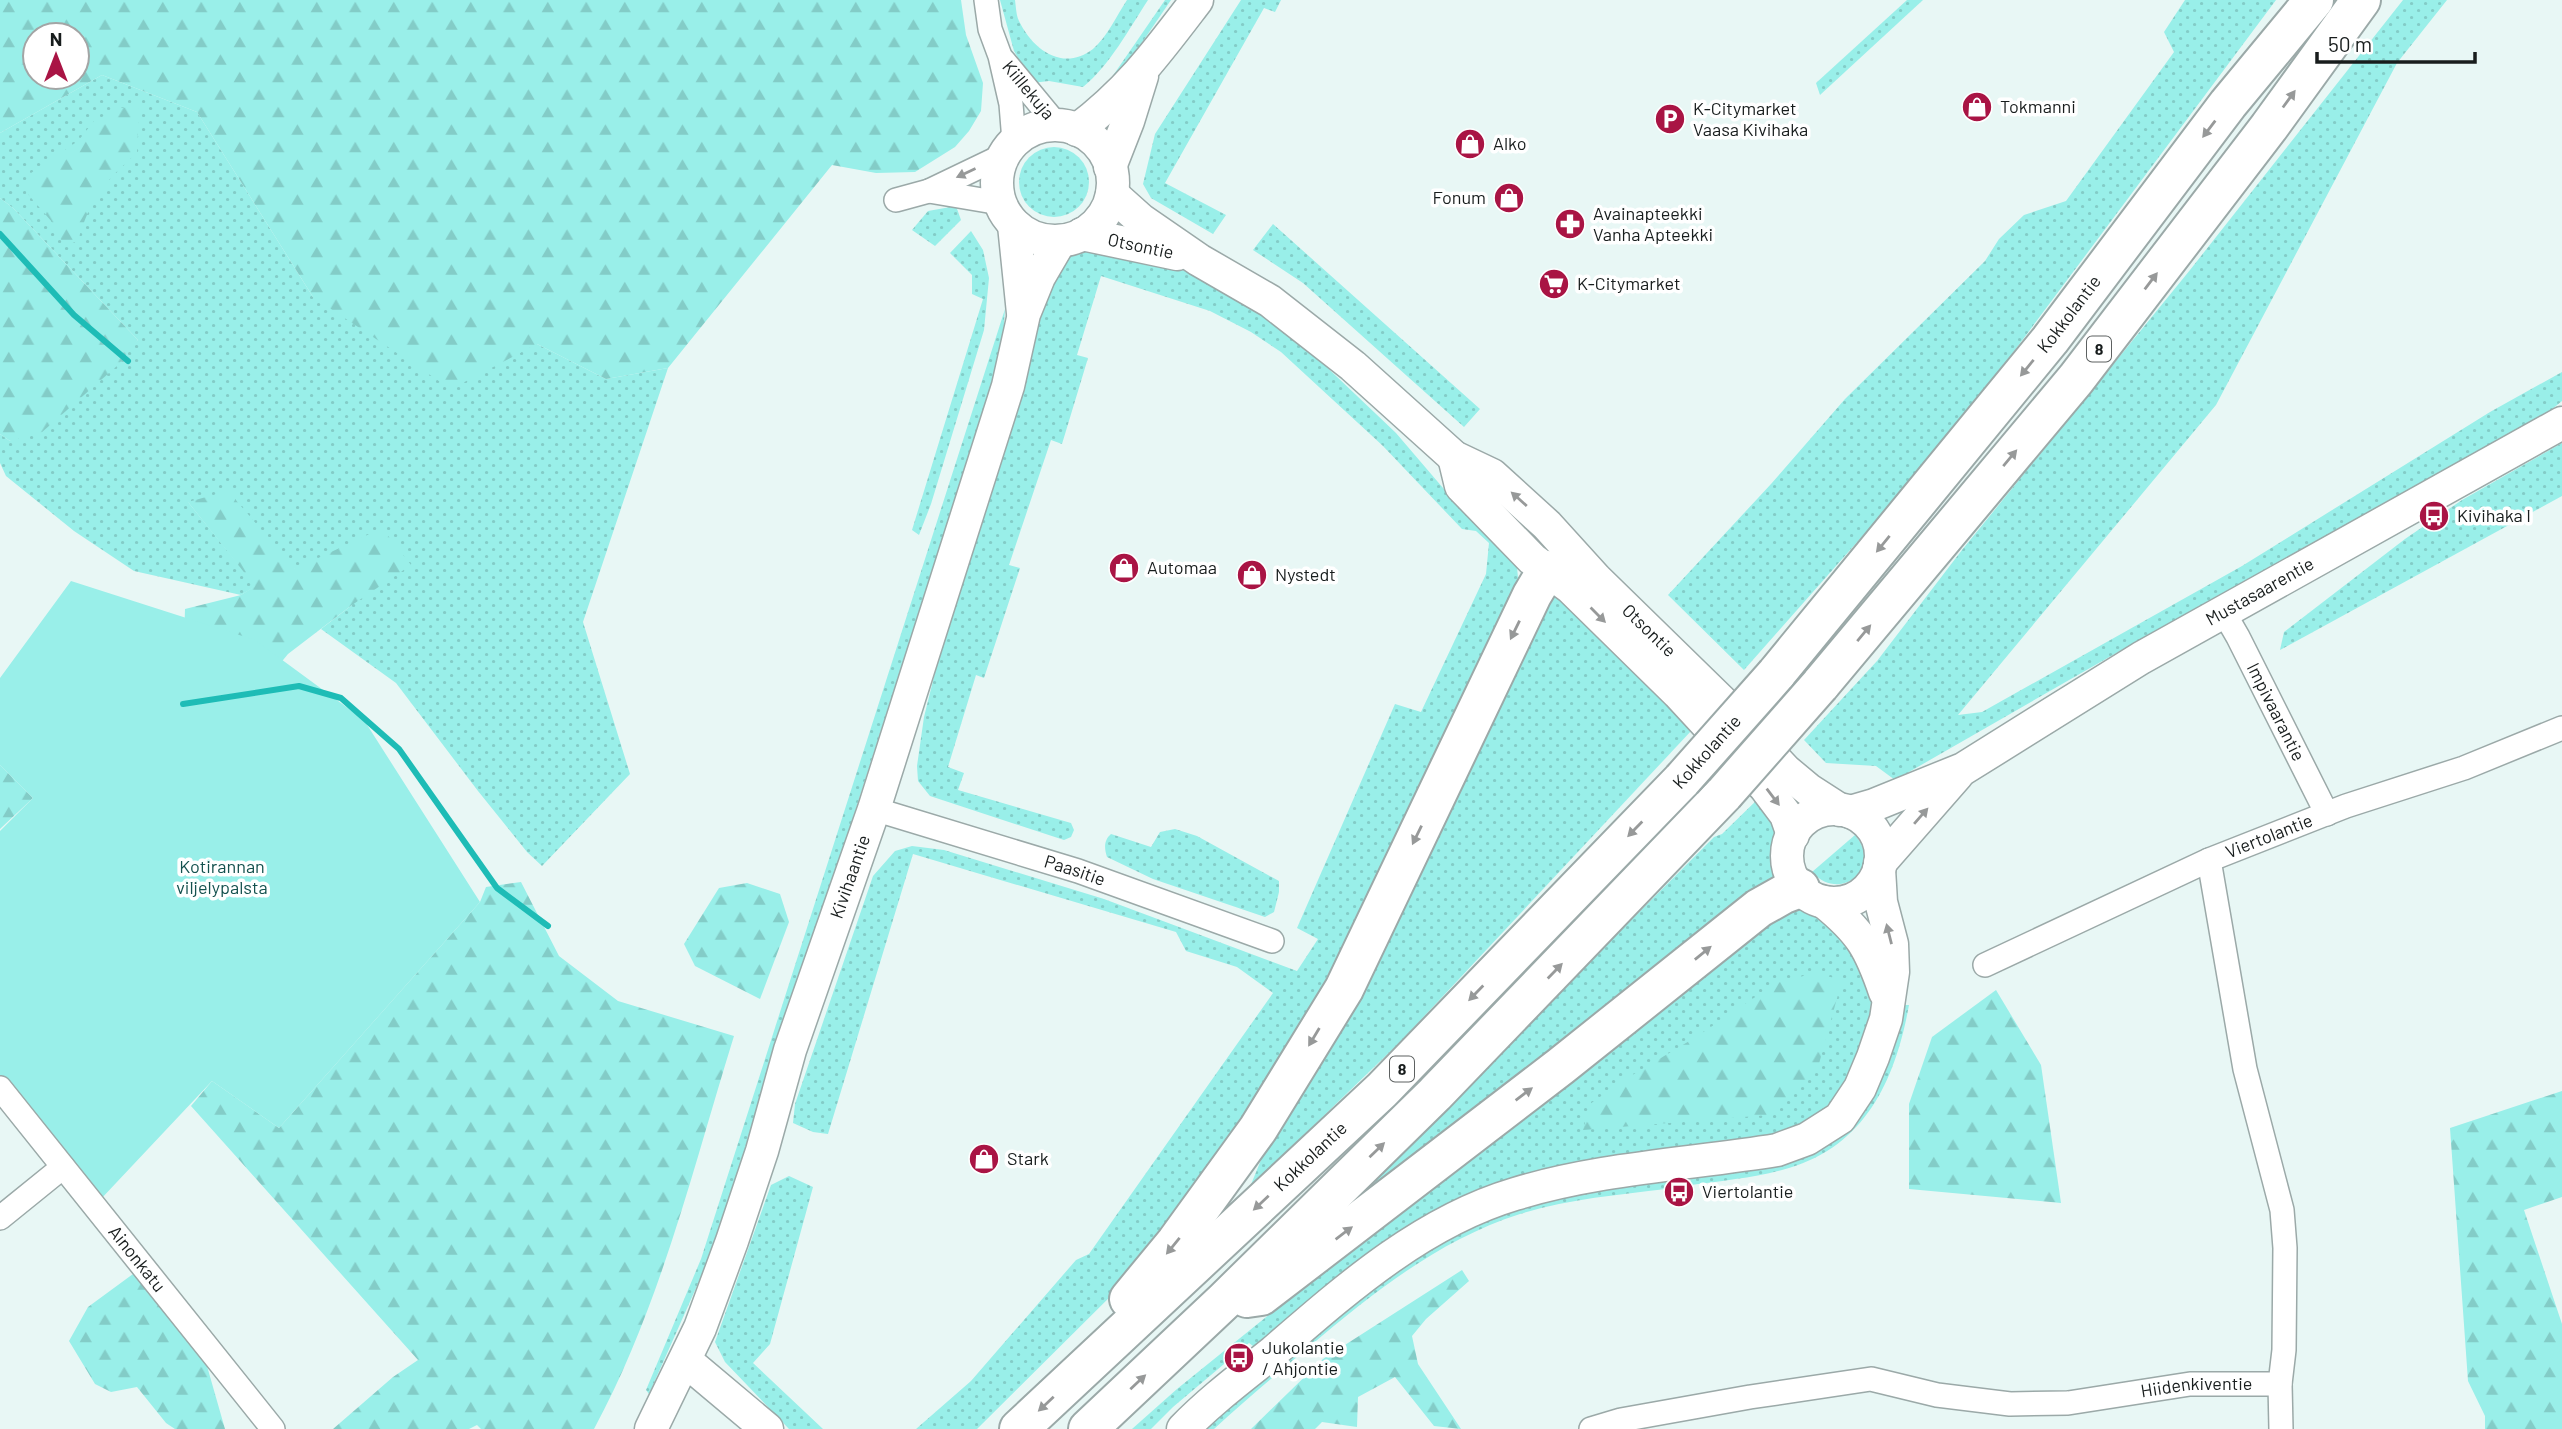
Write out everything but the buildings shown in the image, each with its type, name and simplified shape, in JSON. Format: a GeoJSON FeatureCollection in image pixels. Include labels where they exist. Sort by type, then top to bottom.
{"type":"FeatureCollection","features":[{"type":"Feature","properties":{"kind":"highway","name":"Kokkolantie"},"geometry":{"type":"LineString","coordinates":[[1019,1429],[1382,1090],[1682,780],[1776,674],[2050,340],[2228,104],[2314,0]]}},
{"type":"Feature","properties":{"kind":"highway","name":"8"},"geometry":{"type":"LineString","coordinates":[[1088,1429],[1224,1301],[1435,1094],[1724,794],[1820,685],[2076,379],[2269,127],[2361,0]]}},
{"type":"Feature","properties":{"kind":"highway"},"geometry":{"type":"LineString","coordinates":[[1109,1346],[1126,1302],[1176,1242],[1258,1129],[1344,989],[1532,595],[1557,558]]}},
{"type":"Feature","properties":{"kind":"highway"},"geometry":{"type":"LineString","coordinates":[[1224,1301],[1261,1296],[1561,1066],[1759,908],[1784,894],[1812,895]]}},
{"type":"Feature","properties":{"kind":"main road"},"geometry":{"type":"LineString","coordinates":[[1143,71],[1111,180],[1106,210],[1096,224],[1071,237],[1043,240],[1028,234],[1007,214],[997,179],[1009,148],[1034,129],[1067,127],[1106,108],[1143,71],[1197,0]]}},
{"type":"Feature","properties":{"kind":"main road"},"geometry":{"type":"LineString","coordinates":[[1067,127],[1092,139],[1103,151],[1111,180]]}},
{"type":"Feature","properties":{"kind":"main road","name":"Otsontie"},"geometry":{"type":"LineString","coordinates":[[1111,180],[1140,220],[1199,260],[1270,301],[1353,366],[1454,457],[1461,486],[1532,559],[1557,558],[1720,700],[1785,770],[1809,790],[1845,811]]}},
{"type":"Feature","properties":{"kind":"main road","name":"Kivihaantie"},"geometry":{"type":"LineString","coordinates":[[1007,214],[1024,314]]}},
{"type":"Feature","properties":{"kind":"main road","name":"Otsontie"},"geometry":{"type":"LineString","coordinates":[[1071,237],[1199,260]]}},
{"type":"Feature","properties":{"kind":"main road","name":"Kivihaantie"},"geometry":{"type":"LineString","coordinates":[[651,1429],[701,1328],[732,1241],[762,1151],[790,1050],[874,809],[1008,386],[1024,314],[1039,278],[1071,237]]}},
{"type":"Feature","properties":{"kind":"main road","name":"Mustasaarentie"},"geometry":{"type":"LineString","coordinates":[[1845,811],[1874,805],[1962,769],[2141,658],[2562,423]]}},
{"type":"Feature","properties":{"kind":"main road","name":"Otsontie"},"geometry":{"type":"LineString","coordinates":[[1557,558],[1571,588],[1678,693],[1765,787],[1786,815],[1793,835]]}},
{"type":"Feature","properties":{"kind":"main road","name":"Mustasaarentie"},"geometry":{"type":"LineString","coordinates":[[1880,866],[1962,769]]}},
{"type":"Feature","properties":{"kind":"main road"},"geometry":{"type":"LineString","coordinates":[[1183,1429],[1353,1284],[1405,1247],[1458,1217],[1514,1194],[1581,1178],[1777,1150],[1807,1139],[1840,1118],[1860,1088],[1884,1027],[1893,972],[1892,944],[1881,902],[1876,836],[1865,821],[1845,811],[1831,809],[1812,815],[1804,820],[1793,835],[1787,859],[1791,875],[1861,936],[1876,966],[1888,1000]]}},
{"type":"Feature","properties":{"kind":"main road"},"geometry":{"type":"LineString","coordinates":[[1812,895],[1844,902],[1854,899],[1869,886],[1880,866]]}},
{"type":"Feature","properties":{"kind":"main road"},"geometry":{"type":"LineString","coordinates":[[686,1361],[766,1429]]}},
{"type":"Feature","properties":{"kind":"street","name":"Kiillekuja"},"geometry":{"type":"LineString","coordinates":[[986,0],[990,29],[1000,56],[1011,104],[1009,148]]}},
{"type":"Feature","properties":{"kind":"street","name":"Kiillekuja"},"geometry":{"type":"LineString","coordinates":[[1000,56],[1067,127]]}},
{"type":"Feature","properties":{"kind":"street"},"geometry":{"type":"LineString","coordinates":[[896,200],[929,191],[1009,148]]}},
{"type":"Feature","properties":{"kind":"street"},"geometry":{"type":"LineString","coordinates":[[929,191],[1007,214]]}},
{"type":"Feature","properties":{"kind":"street","name":"Impivaarantie"},"geometry":{"type":"LineString","coordinates":[[2223,611],[2327,814]]}},
{"type":"Feature","properties":{"kind":"street","name":"Viertolantie"},"geometry":{"type":"LineString","coordinates":[[1985,965],[2210,860],[2327,814],[2464,768],[2562,728]]}},
{"type":"Feature","properties":{"kind":"street","name":"Paasitie"},"geometry":{"type":"LineString","coordinates":[[874,809],[1078,871],[1272,941]]}},
{"type":"Feature","properties":{"kind":"street"},"geometry":{"type":"LineString","coordinates":[[2210,860],[2245,1069],[2282,1210],[2285,1248],[2281,1429]]}},
{"type":"Feature","properties":{"kind":"street","name":"Ainonkatu"},"geometry":{"type":"LineString","coordinates":[[0,1088],[273,1429]]}},
{"type":"Feature","properties":{"kind":"street"},"geometry":{"type":"LineString","coordinates":[[0,1218],[62,1167]]}},
{"type":"Feature","properties":{"kind":"street","name":"Hiidenkiventie"},"geometry":{"type":"LineString","coordinates":[[1591,1429],[1621,1420],[1798,1388],[1871,1380],[1937,1395],[2010,1404],[2068,1403],[2190,1384],[2280,1384]]}},
{"type":"Feature","properties":{"kind":"green space"},"geometry":{"type":"Polygon","coordinates":[[[0,0],[961,0],[966,35],[983,83],[981,111],[969,131],[955,147],[915,172],[876,173],[832,165],[668,368],[606,379],[537,344],[451,389],[313,297],[197,112],[102,75],[91,81],[91,21],[21,21],[21,91],[74,91],[0,133],[0,0]]]}},
{"type":"Feature","properties":{"kind":"green space"},"geometry":{"type":"Polygon","coordinates":[[[1000,0],[1015,0],[1019,21],[1032,41],[1041,49],[1060,58],[1071,58],[1082,56],[1098,44],[1127,0],[1148,0],[1110,57],[1083,87],[1049,81],[1032,83],[1014,51],[1000,0]]]}},
{"type":"Feature","properties":{"kind":"green space"},"geometry":{"type":"Polygon","coordinates":[[[1165,0],[1171,0],[1107,94],[1101,93],[1165,0]]]}},
{"type":"Feature","properties":{"kind":"green space"},"geometry":{"type":"Polygon","coordinates":[[[1241,0],[1281,0],[1275,12],[1264,8],[1165,183],[1226,215],[1213,234],[1151,198],[1143,184],[1155,134],[1241,0]]]}},
{"type":"Feature","properties":{"kind":"green space"},"geometry":{"type":"Polygon","coordinates":[[[1907,0],[1923,0],[1820,95],[1816,83],[1907,0]]]}},
{"type":"Feature","properties":{"kind":"green space"},"geometry":{"type":"Polygon","coordinates":[[[2185,0],[2276,0],[1950,437],[1744,670],[1668,595],[1845,399],[1985,261],[1999,239],[2024,215],[2066,201],[2174,52],[2164,32],[2185,0]]]}},
{"type":"Feature","properties":{"kind":"green space"},"geometry":{"type":"Polygon","coordinates":[[[2403,0],[2447,0],[2397,63],[2216,405],[1958,715],[1982,712],[2242,566],[2490,412],[2562,372],[2562,401],[2540,419],[2118,652],[1895,780],[1876,766],[1826,763],[1804,740],[1877,661],[1962,550],[2190,270],[2403,0]]]}},
{"type":"Feature","properties":{"kind":"green space"},"geometry":{"type":"Polygon","coordinates":[[[102,75],[197,112],[313,297],[537,344],[606,379],[668,368],[583,622],[630,774],[542,866],[527,852],[478,791],[396,683],[321,629],[352,605],[188,502],[256,586],[241,595],[134,571],[74,531],[6,476],[0,463],[0,434],[10,441],[138,340],[13,208],[0,198],[0,133],[74,91],[91,91],[91,81],[102,75]]]}},
{"type":"Feature","properties":{"kind":"green space"},"geometry":{"type":"Polygon","coordinates":[[[139,106],[137,153],[116,173],[93,202],[78,241],[64,246],[52,222],[26,192],[31,173],[78,141],[94,121],[120,108],[139,106]]]}},
{"type":"Feature","properties":{"kind":"green space"},"geometry":{"type":"Polygon","coordinates":[[[1054,147],[1079,157],[1089,182],[1079,207],[1054,217],[1029,207],[1019,182],[1029,157],[1054,147]]]}},
{"type":"Feature","properties":{"kind":"green space"},"geometry":{"type":"Polygon","coordinates":[[[0,198],[13,208],[138,340],[118,365],[41,433],[10,441],[0,434],[0,198]]]}},
{"type":"Feature","properties":{"kind":"green space"},"geometry":{"type":"Polygon","coordinates":[[[956,206],[961,220],[935,246],[912,230],[928,211],[956,206]]]}},
{"type":"Feature","properties":{"kind":"green space"},"geometry":{"type":"Polygon","coordinates":[[[1273,224],[1480,409],[1464,427],[1303,283],[1253,250],[1273,224]]]}},
{"type":"Feature","properties":{"kind":"green space"},"geometry":{"type":"Polygon","coordinates":[[[971,231],[983,250],[989,278],[984,330],[919,535],[912,530],[983,299],[972,294],[972,275],[950,253],[971,231]]]}},
{"type":"Feature","properties":{"kind":"green space"},"geometry":{"type":"Polygon","coordinates":[[[1080,249],[1159,260],[1208,281],[1263,312],[1294,336],[1396,433],[1455,502],[1508,554],[1517,567],[1519,589],[1266,1100],[1130,1277],[977,1429],[916,1429],[971,1381],[1076,1260],[1089,1254],[1273,993],[1237,967],[1186,951],[1176,932],[913,854],[828,1134],[813,1132],[793,1123],[795,1104],[873,876],[895,851],[912,846],[944,850],[1104,899],[1297,971],[1318,939],[1297,928],[1395,704],[1421,712],[1486,574],[1489,543],[1476,531],[1462,529],[1383,446],[1281,352],[1251,332],[1210,311],[1101,276],[1077,355],[1088,358],[1062,444],[1051,440],[1009,565],[1020,568],[984,678],[976,675],[948,767],[964,773],[958,790],[1071,823],[1074,830],[1071,837],[1064,840],[930,796],[918,781],[917,766],[924,717],[957,584],[1051,272],[1061,257],[1080,249]]]}},
{"type":"Feature","properties":{"kind":"green space"},"geometry":{"type":"Polygon","coordinates":[[[1005,309],[1002,353],[749,1134],[728,1210],[649,1394],[646,1390],[701,1259],[1005,309]]]}},
{"type":"Feature","properties":{"kind":"green space"},"geometry":{"type":"Polygon","coordinates":[[[2562,443],[2562,496],[2280,650],[2284,632],[2405,539],[2462,500],[2562,443]]]}},
{"type":"Feature","properties":{"kind":"green space"},"geometry":{"type":"Polygon","coordinates":[[[228,491],[295,569],[382,528],[411,565],[352,605],[288,654],[256,693],[184,642],[185,609],[241,595],[255,586],[188,502],[228,491]]]}},
{"type":"Feature","properties":{"kind":"green space","name":"Kotirannan viljelypalsta"},"geometry":{"type":"Polygon","coordinates":[[[71,581],[255,640],[364,720],[480,902],[279,1128],[212,1081],[100,1200],[0,1076],[0,831],[33,798],[0,765],[0,678],[71,581]]]}},
{"type":"Feature","properties":{"kind":"green space"},"geometry":{"type":"Polygon","coordinates":[[[1560,588],[1692,730],[1401,1041],[1250,1187],[1265,1150],[1541,600],[1560,588]]]}},
{"type":"Feature","properties":{"kind":"green space"},"geometry":{"type":"Polygon","coordinates":[[[0,765],[33,798],[0,829],[0,765]]]}},
{"type":"Feature","properties":{"kind":"green space"},"geometry":{"type":"Polygon","coordinates":[[[1761,796],[1779,834],[1775,852],[1778,874],[1515,1076],[1352,1208],[1404,1148],[1714,837],[1722,834],[1761,796]]]}},
{"type":"Feature","properties":{"kind":"green space"},"geometry":{"type":"Polygon","coordinates":[[[1175,829],[1197,836],[1279,881],[1274,912],[1265,917],[1153,879],[1107,857],[1105,844],[1111,834],[1151,847],[1160,832],[1175,829]]]}},
{"type":"Feature","properties":{"kind":"green space"},"geometry":{"type":"Polygon","coordinates":[[[1855,835],[1862,847],[1864,859],[1855,877],[1846,883],[1835,884],[1823,881],[1812,872],[1855,835]]]}},
{"type":"Feature","properties":{"kind":"green space"},"geometry":{"type":"Polygon","coordinates":[[[521,882],[559,956],[618,1001],[734,1036],[656,1286],[638,1335],[594,1429],[481,1429],[477,1425],[469,1429],[333,1429],[393,1377],[418,1360],[191,1106],[212,1081],[279,1128],[480,902],[486,887],[521,882]]]}},
{"type":"Feature","properties":{"kind":"green space"},"geometry":{"type":"Polygon","coordinates":[[[747,883],[780,894],[789,922],[760,999],[695,966],[684,944],[719,888],[747,883]]]}},
{"type":"Feature","properties":{"kind":"green space"},"geometry":{"type":"Polygon","coordinates":[[[1791,907],[1814,911],[1832,923],[1864,969],[1871,1001],[1869,1023],[1848,1082],[1830,1107],[1801,1129],[1774,1139],[1578,1165],[1257,1349],[1249,1343],[1151,1429],[1132,1429],[1177,1389],[1522,1110],[1791,907]]]}},
{"type":"Feature","properties":{"kind":"green space"},"geometry":{"type":"Polygon","coordinates":[[[1815,973],[1842,980],[1817,1071],[1768,1115],[1583,1130],[1590,1104],[1624,1080],[1696,1037],[1776,983],[1815,973]]]}},
{"type":"Feature","properties":{"kind":"green space"},"geometry":{"type":"Polygon","coordinates":[[[1996,990],[2041,1065],[2061,1203],[1909,1189],[1909,1104],[1932,1037],[1996,990]]]}},
{"type":"Feature","properties":{"kind":"green space"},"geometry":{"type":"Polygon","coordinates":[[[1902,1005],[1909,1005],[1895,1060],[1884,1086],[1855,1129],[1810,1160],[1782,1170],[1691,1185],[1690,1176],[1814,1150],[1902,1005]]]}},
{"type":"Feature","properties":{"kind":"green space"},"geometry":{"type":"Polygon","coordinates":[[[2562,1091],[2562,1197],[2524,1210],[2562,1324],[2562,1429],[2485,1429],[2485,1416],[2468,1381],[2450,1128],[2562,1091]]]}},
{"type":"Feature","properties":{"kind":"green space"},"geometry":{"type":"Polygon","coordinates":[[[789,1176],[813,1187],[770,1344],[753,1363],[823,1429],[789,1429],[725,1362],[715,1342],[771,1185],[789,1176]]]}},
{"type":"Feature","properties":{"kind":"green space"},"geometry":{"type":"Polygon","coordinates":[[[1666,1179],[1666,1189],[1593,1198],[1538,1209],[1490,1225],[1462,1238],[1383,1287],[1214,1429],[1202,1429],[1360,1293],[1463,1228],[1519,1206],[1583,1191],[1666,1179]]]}},
{"type":"Feature","properties":{"kind":"green space"},"geometry":{"type":"Polygon","coordinates":[[[1462,1270],[1469,1281],[1426,1319],[1412,1336],[1418,1364],[1461,1429],[1434,1426],[1395,1377],[1358,1397],[1357,1427],[1322,1422],[1315,1429],[1251,1429],[1323,1359],[1462,1270]]]}},
{"type":"Feature","properties":{"kind":"green space"},"geometry":{"type":"Polygon","coordinates":[[[133,1274],[205,1359],[225,1429],[175,1429],[166,1423],[137,1387],[111,1392],[95,1384],[69,1341],[88,1307],[133,1274]]]}},
{"type":"Feature","properties":{"kind":"waterway"},"geometry":{"type":"LineString","coordinates":[[0,234],[74,315],[128,361]]}},
{"type":"Feature","properties":{"kind":"waterway"},"geometry":{"type":"LineString","coordinates":[[183,704],[299,686],[341,698],[399,749],[497,888],[548,926]]}},
{"type":"Feature","properties":{"kind":"place","name":"Tokmanni"},"geometry":{"type":"Point","coordinates":[1977,107]}},
{"type":"Feature","properties":{"kind":"place","name":"K-Citymarket Vaasa Kivihaka"},"geometry":{"type":"Point","coordinates":[1670,119]}},
{"type":"Feature","properties":{"kind":"place","name":"Alko"},"geometry":{"type":"Point","coordinates":[1470,144]}},
{"type":"Feature","properties":{"kind":"place","name":"Fonum"},"geometry":{"type":"Point","coordinates":[1509,198]}},
{"type":"Feature","properties":{"kind":"place","name":"Avainapteekki Vanha Apteekki"},"geometry":{"type":"Point","coordinates":[1570,224]}},
{"type":"Feature","properties":{"kind":"place","name":"K-Citymarket"},"geometry":{"type":"Point","coordinates":[1554,284]}},
{"type":"Feature","properties":{"kind":"place","name":"Kivihaka I"},"geometry":{"type":"Point","coordinates":[2434,516]}},
{"type":"Feature","properties":{"kind":"place","name":"Automaa"},"geometry":{"type":"Point","coordinates":[1124,568]}},
{"type":"Feature","properties":{"kind":"place","name":"Nystedt"},"geometry":{"type":"Point","coordinates":[1252,575]}},
{"type":"Feature","properties":{"kind":"place","name":"Stark"},"geometry":{"type":"Point","coordinates":[984,1159]}},
{"type":"Feature","properties":{"kind":"place","name":"Viertolantie"},"geometry":{"type":"Point","coordinates":[1679,1192]}},
{"type":"Feature","properties":{"kind":"place","name":"Jukolantie / Ahjontie"},"geometry":{"type":"Point","coordinates":[1239,1358]}}]}
